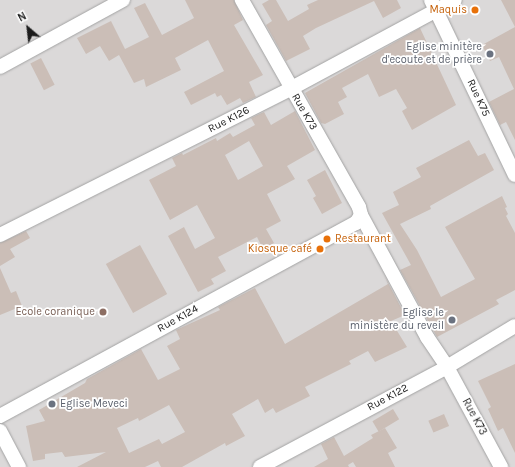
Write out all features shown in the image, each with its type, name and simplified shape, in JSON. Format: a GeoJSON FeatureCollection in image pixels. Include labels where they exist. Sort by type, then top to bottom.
{"type":"FeatureCollection","features":[{"type":"Feature","properties":{"kind":"street"},"geometry":{"type":"LineString","coordinates":[[0,67],[123,0]]}},
{"type":"Feature","properties":{"kind":"street","name":"Rue K73"},"geometry":{"type":"LineString","coordinates":[[242,0],[290,89],[359,207],[359,219],[427,337],[447,367],[501,467]]}},
{"type":"Feature","properties":{"kind":"street","name":"Rue K126"},"geometry":{"type":"LineString","coordinates":[[0,235],[290,89],[433,5],[454,0]]}},
{"type":"Feature","properties":{"kind":"street","name":"Rue K75"},"geometry":{"type":"LineString","coordinates":[[433,5],[515,175]]}},
{"type":"Feature","properties":{"kind":"street","name":"Rue K124"},"geometry":{"type":"LineString","coordinates":[[0,416],[359,219]]}},
{"type":"Feature","properties":{"kind":"street","name":"Rue K122"},"geometry":{"type":"LineString","coordinates":[[260,467],[447,367],[515,326]]}},
{"type":"Feature","properties":{"kind":"street"},"geometry":{"type":"LineString","coordinates":[[0,431],[19,467]]}},
{"type":"Feature","properties":{"kind":"shaded area"},"geometry":{"type":"Polygon","coordinates":[[[0,0],[515,0],[515,467],[0,467],[0,0]]]}},
{"type":"Feature","properties":{"kind":"building"},"geometry":{"type":"Polygon","coordinates":[[[185,0],[234,0],[243,20],[234,25],[263,75],[249,82],[256,97],[243,103],[240,98],[227,105],[221,95],[217,97],[215,93],[191,105],[184,92],[224,71],[208,40],[175,58],[181,70],[146,87],[144,79],[134,83],[119,55],[109,61],[100,46],[86,54],[77,38],[111,21],[125,49],[149,37],[134,8],[145,3],[162,35],[194,18],[185,0]]]}},
{"type":"Feature","properties":{"kind":"building"},"geometry":{"type":"Polygon","coordinates":[[[269,0],[276,0],[288,21],[309,9],[307,5],[318,0],[397,0],[401,8],[383,18],[374,1],[316,28],[303,36],[310,49],[286,61],[266,25],[272,21],[262,4],[269,0]]]}},
{"type":"Feature","properties":{"kind":"building"},"geometry":{"type":"Polygon","coordinates":[[[501,0],[515,0],[515,27],[501,0]]]}},
{"type":"Feature","properties":{"kind":"building"},"geometry":{"type":"Polygon","coordinates":[[[515,27],[515,140],[506,122],[500,125],[489,102],[514,89],[499,57],[490,61],[482,45],[515,27]]]}},
{"type":"Feature","properties":{"kind":"building"},"geometry":{"type":"Polygon","coordinates":[[[420,28],[456,105],[412,130],[402,111],[407,108],[396,89],[379,97],[368,74],[342,88],[347,97],[338,102],[344,114],[325,124],[321,123],[305,93],[420,28]]]}},
{"type":"Feature","properties":{"kind":"building"},"geometry":{"type":"Polygon","coordinates":[[[41,58],[55,85],[44,90],[30,63],[41,58]]]}},
{"type":"Feature","properties":{"kind":"building"},"geometry":{"type":"Polygon","coordinates":[[[295,111],[315,150],[287,166],[295,179],[267,194],[281,221],[266,229],[274,243],[263,249],[257,237],[218,257],[226,271],[211,279],[214,284],[198,292],[168,236],[184,227],[195,249],[215,238],[197,205],[170,220],[149,180],[176,166],[172,158],[182,153],[183,155],[216,138],[217,141],[230,133],[233,137],[255,125],[251,118],[264,112],[271,125],[295,111]],[[249,141],[225,155],[238,180],[263,166],[249,141]]]}},
{"type":"Feature","properties":{"kind":"building"},"geometry":{"type":"Polygon","coordinates":[[[469,140],[478,156],[485,153],[494,170],[430,206],[431,209],[400,224],[417,250],[441,297],[475,279],[445,227],[502,196],[507,207],[505,208],[508,214],[506,216],[515,233],[515,290],[496,300],[499,304],[437,337],[400,270],[411,265],[382,213],[399,205],[393,192],[421,177],[416,168],[469,140]]]}},
{"type":"Feature","properties":{"kind":"building"},"geometry":{"type":"Polygon","coordinates":[[[325,170],[342,203],[322,214],[313,198],[316,196],[307,180],[325,170]]]}},
{"type":"Feature","properties":{"kind":"building"},"geometry":{"type":"Polygon","coordinates":[[[26,231],[30,238],[10,249],[15,257],[0,266],[0,243],[26,231]]]}},
{"type":"Feature","properties":{"kind":"building"},"geometry":{"type":"Polygon","coordinates":[[[140,245],[167,294],[133,313],[106,264],[140,245]]]}},
{"type":"Feature","properties":{"kind":"building"},"geometry":{"type":"Polygon","coordinates":[[[0,268],[11,293],[16,291],[22,306],[0,315],[0,268]]]}},
{"type":"Feature","properties":{"kind":"building"},"geometry":{"type":"Polygon","coordinates":[[[385,277],[405,315],[391,321],[407,347],[375,362],[368,351],[349,361],[351,364],[305,387],[310,396],[276,413],[273,408],[265,413],[258,399],[232,414],[245,436],[226,446],[225,443],[182,467],[161,467],[158,461],[145,467],[77,467],[106,452],[65,457],[62,452],[45,454],[45,459],[33,461],[26,426],[45,421],[39,410],[85,383],[87,379],[141,349],[158,380],[180,369],[167,346],[180,339],[176,330],[220,310],[218,307],[255,288],[285,344],[388,284],[385,277]],[[169,405],[139,421],[138,418],[117,428],[129,453],[159,439],[162,444],[185,432],[169,405]]]}},
{"type":"Feature","properties":{"kind":"building"},"geometry":{"type":"Polygon","coordinates":[[[515,364],[515,453],[503,428],[498,431],[488,409],[491,407],[478,381],[515,364]]]}},
{"type":"Feature","properties":{"kind":"building"},"geometry":{"type":"Polygon","coordinates":[[[393,409],[399,419],[379,432],[372,421],[393,409]]]}},
{"type":"Feature","properties":{"kind":"building"},"geometry":{"type":"Polygon","coordinates":[[[444,414],[449,426],[433,433],[428,421],[444,414]]]}},
{"type":"Feature","properties":{"kind":"building"},"geometry":{"type":"Polygon","coordinates":[[[385,428],[397,448],[388,453],[395,467],[356,467],[353,462],[348,465],[349,467],[314,467],[328,459],[321,444],[334,437],[344,456],[373,438],[371,435],[385,428]]]}},
{"type":"Feature","properties":{"kind":"place","name":"Maquis"},"geometry":{"type":"Point","coordinates":[475,10]}},
{"type":"Feature","properties":{"kind":"place","name":"Eglise minitère d'ecoute et de prière"},"geometry":{"type":"Point","coordinates":[490,54]}},
{"type":"Feature","properties":{"kind":"place","name":"Restaurant"},"geometry":{"type":"Point","coordinates":[327,239]}},
{"type":"Feature","properties":{"kind":"place","name":"Kiosque café"},"geometry":{"type":"Point","coordinates":[320,249]}},
{"type":"Feature","properties":{"kind":"place","name":"Ecole coranique"},"geometry":{"type":"Point","coordinates":[103,312]}},
{"type":"Feature","properties":{"kind":"place","name":"Eglise le ministère du reveil"},"geometry":{"type":"Point","coordinates":[452,320]}},
{"type":"Feature","properties":{"kind":"place","name":"Eglise Meveci"},"geometry":{"type":"Point","coordinates":[52,404]}}]}
